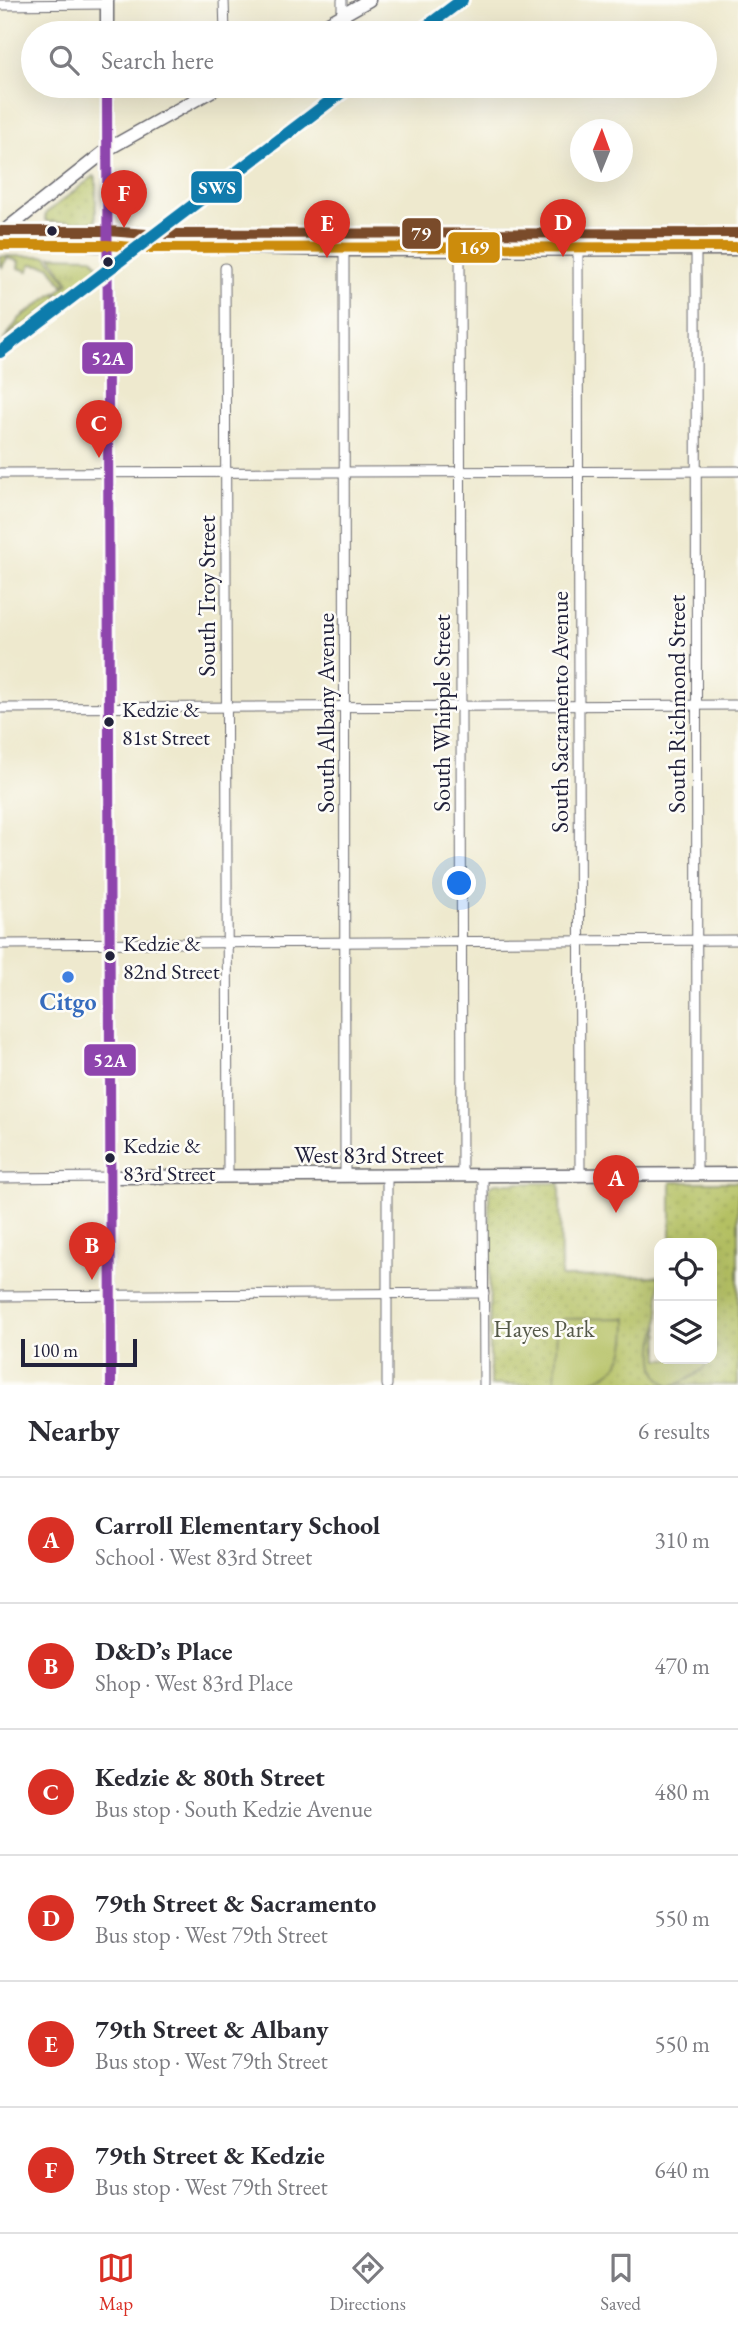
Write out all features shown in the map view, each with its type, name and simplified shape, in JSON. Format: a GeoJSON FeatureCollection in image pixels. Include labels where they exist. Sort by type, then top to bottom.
{"type":"FeatureCollection","features":[{"type":"Feature","properties":{"kind":"main road"},"geometry":{"type":"LineString","coordinates":[[333,21],[369,0]]}},
{"type":"Feature","properties":{"kind":"main road"},"geometry":{"type":"LineString","coordinates":[[107,2],[107,21]]}},
{"type":"Feature","properties":{"kind":"main road"},"geometry":{"type":"LineString","coordinates":[[107,98],[111,1385]]}},
{"type":"Feature","properties":{"kind":"main road"},"geometry":{"type":"LineString","coordinates":[[1,235],[108,149],[199,98]]}},
{"type":"Feature","properties":{"kind":"main road"},"geometry":{"type":"LineString","coordinates":[[1,235],[108,231],[169,234],[738,233]]}},
{"type":"Feature","properties":{"kind":"main road"},"geometry":{"type":"LineString","coordinates":[[1,235],[108,246],[344,250],[738,249]]}},
{"type":"Feature","properties":{"kind":"main road","name":"West 83rd Street"},"geometry":{"type":"LineString","coordinates":[[111,1177],[738,1174]]}},
{"type":"Feature","properties":{"kind":"street"},"geometry":{"type":"LineString","coordinates":[[224,0],[225,21]]}},
{"type":"Feature","properties":{"kind":"street"},"geometry":{"type":"LineString","coordinates":[[342,0],[342,16]]}},
{"type":"Feature","properties":{"kind":"street"},"geometry":{"type":"LineString","coordinates":[[0,5],[107,2]]}},
{"type":"Feature","properties":{"kind":"street","name":"South Richmond Street"},"geometry":{"type":"LineString","coordinates":[[696,233],[697,1175]]}},
{"type":"Feature","properties":{"kind":"street","name":"South Sacramento Avenue"},"geometry":{"type":"LineString","coordinates":[[578,249],[580,1175]]}},
{"type":"Feature","properties":{"kind":"street","name":"South Albany Avenue"},"geometry":{"type":"LineString","coordinates":[[344,250],[345,1176]]}},
{"type":"Feature","properties":{"kind":"street","name":"South Whipple Street"},"geometry":{"type":"LineString","coordinates":[[460,250],[462,1175]]}},
{"type":"Feature","properties":{"kind":"street","name":"South Troy Street"},"geometry":{"type":"LineString","coordinates":[[225,268],[228,1176]]}},
{"type":"Feature","properties":{"kind":"street"},"geometry":{"type":"LineString","coordinates":[[0,473],[738,471]]}},
{"type":"Feature","properties":{"kind":"street"},"geometry":{"type":"LineString","coordinates":[[0,708],[738,705]]}},
{"type":"Feature","properties":{"kind":"street"},"geometry":{"type":"LineString","coordinates":[[0,943],[738,940]]}},
{"type":"Feature","properties":{"kind":"street"},"geometry":{"type":"LineString","coordinates":[[483,1175],[484,1385]]}},
{"type":"Feature","properties":{"kind":"street"},"geometry":{"type":"LineString","coordinates":[[387,1176],[387,1385]]}},
{"type":"Feature","properties":{"kind":"street","name":"West 83rd Street"},"geometry":{"type":"LineString","coordinates":[[0,1178],[111,1177]]}},
{"type":"Feature","properties":{"kind":"street"},"geometry":{"type":"LineString","coordinates":[[0,1296],[484,1293]]}},
{"type":"Feature","properties":{"kind":"green space"},"geometry":{"type":"Polygon","coordinates":[[[94,176],[96,222],[48,222],[45,219],[46,213],[94,176]]]}},
{"type":"Feature","properties":{"kind":"green space"},"geometry":{"type":"Polygon","coordinates":[[[0,256],[47,256],[67,282],[63,285],[49,266],[31,264],[28,271],[18,268],[19,261],[7,258],[2,267],[0,256]]]}},
{"type":"Feature","properties":{"kind":"green space"},"geometry":{"type":"Polygon","coordinates":[[[51,256],[92,257],[98,265],[98,273],[61,298],[57,292],[69,283],[51,256]]]}},
{"type":"Feature","properties":{"kind":"green space"},"geometry":{"type":"Polygon","coordinates":[[[55,293],[59,299],[3,341],[20,318],[55,293]]]}},
{"type":"Feature","properties":{"kind":"green space","name":"Hayes Park"},"geometry":{"type":"Polygon","coordinates":[[[671,1182],[738,1182],[738,1385],[490,1385],[491,1185],[560,1183],[561,1277],[654,1276],[654,1364],[717,1364],[717,1238],[671,1238],[671,1182]]]}},
{"type":"Feature","properties":{"kind":"green space"},"geometry":{"type":"Polygon","coordinates":[[[627,1318],[624,1351],[613,1369],[586,1382],[555,1383],[557,1327],[564,1319],[627,1318]]]}},
{"type":"Feature","properties":{"kind":"green space"},"geometry":{"type":"Polygon","coordinates":[[[655,1364],[707,1364],[695,1375],[670,1385],[658,1375],[655,1364]]]}},
{"type":"Feature","properties":{"kind":"transit line","name":"SWS"},"geometry":{"type":"LineString","coordinates":[[434,21],[462,0]]}},
{"type":"Feature","properties":{"kind":"transit line","name":"52A"},"geometry":{"type":"LineString","coordinates":[[107,98],[111,1385]]}},
{"type":"Feature","properties":{"kind":"transit line","name":"SWS"},"geometry":{"type":"LineString","coordinates":[[0,352],[334,98]]}},
{"type":"Feature","properties":{"kind":"transit line","name":"79"},"geometry":{"type":"LineString","coordinates":[[0,231],[108,231],[147,234],[738,233]]}},
{"type":"Feature","properties":{"kind":"transit line","name":"169"},"geometry":{"type":"LineString","coordinates":[[0,245],[107,245],[147,248],[738,247]]}},
{"type":"Feature","properties":{"kind":"place","name":"79th Street & Kedzie"},"geometry":{"type":"Point","coordinates":[124,228]}},
{"type":"Feature","properties":{"kind":"place","name":"79th Street & Sacramento"},"geometry":{"type":"Point","coordinates":[563,257]}},
{"type":"Feature","properties":{"kind":"place","name":"79th Street & Albany"},"geometry":{"type":"Point","coordinates":[327,258]}},
{"type":"Feature","properties":{"kind":"place","name":"Kedzie & 80th Street"},"geometry":{"type":"Point","coordinates":[99,458]}},
{"type":"Feature","properties":{"kind":"place","name":"Kedzie & 81st Street"},"geometry":{"type":"Point","coordinates":[109,722]}},
{"type":"Feature","properties":{"kind":"place","name":"Kedzie & 82nd Street"},"geometry":{"type":"Point","coordinates":[110,956]}},
{"type":"Feature","properties":{"kind":"place","name":"Citgo"},"geometry":{"type":"Point","coordinates":[68,977]}},
{"type":"Feature","properties":{"kind":"place","name":"Kedzie & 83rd Street"},"geometry":{"type":"Point","coordinates":[110,1158]}},
{"type":"Feature","properties":{"kind":"place","name":"Carroll Elementary School"},"geometry":{"type":"Point","coordinates":[616,1213]}},
{"type":"Feature","properties":{"kind":"place","name":"D&D’s Place"},"geometry":{"type":"Point","coordinates":[92,1280]}}]}
